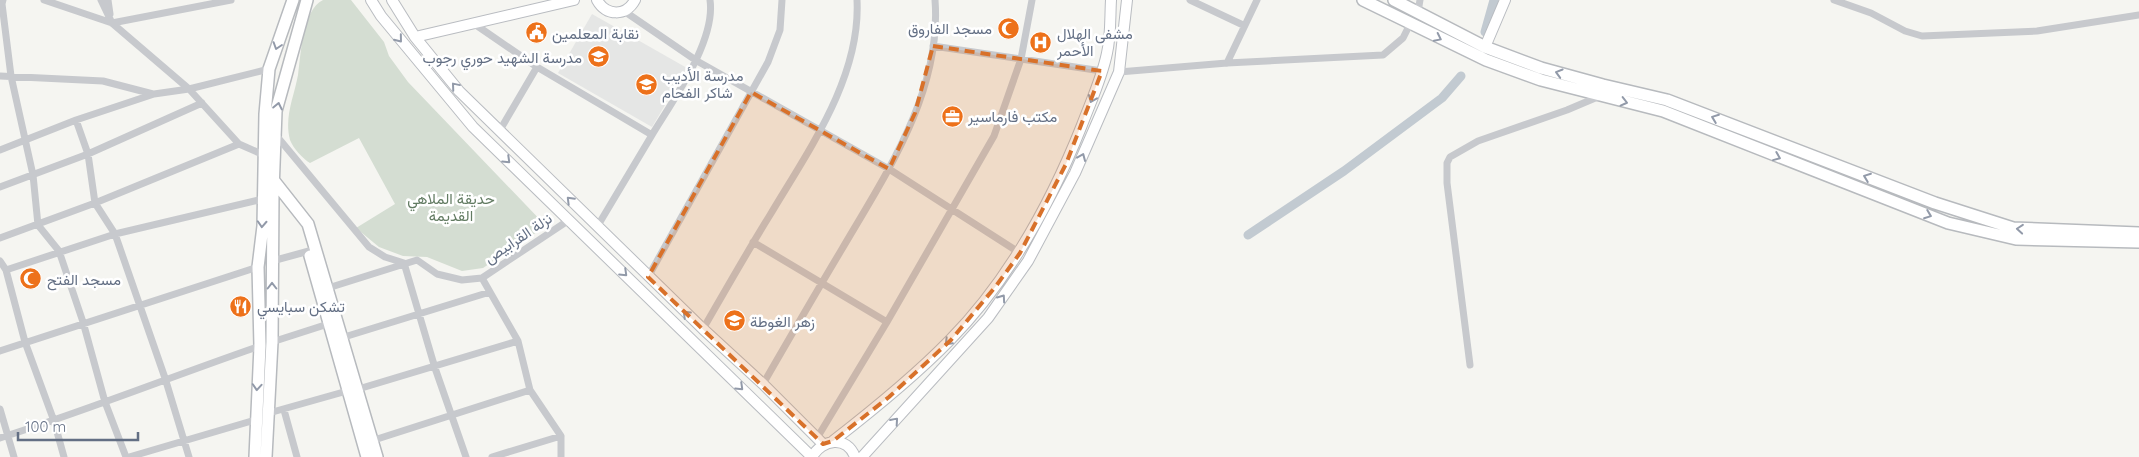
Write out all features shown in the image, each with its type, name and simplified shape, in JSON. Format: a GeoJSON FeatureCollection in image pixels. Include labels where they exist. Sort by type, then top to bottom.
{"type":"FeatureCollection","features":[{"type":"Feature","properties":{"kind":"main road"},"geometry":{"type":"LineString","coordinates":[[266,457],[272,342],[272,261],[268,185],[264,155],[269,69],[293,0]]}},
{"type":"Feature","properties":{"kind":"main road"},"geometry":{"type":"LineString","coordinates":[[255,457],[255,420],[260,346],[258,267],[275,134],[276,111],[307,0]]}},
{"type":"Feature","properties":{"kind":"main road"},"geometry":{"type":"LineString","coordinates":[[371,0],[387,24],[473,127],[812,457],[824,441],[889,397],[951,340],[996,286],[1020,253],[1066,164],[1102,71],[1108,52],[1111,0]]}},
{"type":"Feature","properties":{"kind":"main road"},"geometry":{"type":"LineString","coordinates":[[392,0],[415,37],[459,91],[703,330],[824,441],[849,447],[855,457]]}},
{"type":"Feature","properties":{"kind":"main road"},"geometry":{"type":"LineString","coordinates":[[415,37],[574,0]]}},
{"type":"Feature","properties":{"kind":"main road"},"geometry":{"type":"LineString","coordinates":[[597,0],[606,10],[618,13],[624,11],[635,0]]}},
{"type":"Feature","properties":{"kind":"main road"},"geometry":{"type":"LineString","coordinates":[[862,457],[872,452],[988,318],[1028,261],[1075,173],[1119,72],[1127,0]]}},
{"type":"Feature","properties":{"kind":"main road"},"geometry":{"type":"LineString","coordinates":[[1363,0],[1486,60],[1541,80],[1663,112],[1948,223],[2016,239],[2139,242]]}},
{"type":"Feature","properties":{"kind":"main road"},"geometry":{"type":"LineString","coordinates":[[1394,0],[1486,47],[1541,68],[1667,100],[1935,204],[2013,228],[2139,233]]}},
{"type":"Feature","properties":{"kind":"main road"},"geometry":{"type":"LineString","coordinates":[[1486,47],[1505,0]]}},
{"type":"Feature","properties":{"kind":"main road"},"geometry":{"type":"LineString","coordinates":[[268,185],[294,214],[309,251],[328,324],[351,391],[377,457]]}},
{"type":"Feature","properties":{"kind":"main road"},"geometry":{"type":"LineString","coordinates":[[268,185],[308,224],[341,338],[366,457]]}},
{"type":"Feature","properties":{"kind":"main road"},"geometry":{"type":"LineString","coordinates":[[798,444],[801,457]]}},
{"type":"Feature","properties":{"kind":"street"},"geometry":{"type":"LineString","coordinates":[[3,0],[11,76],[33,175],[38,225],[59,251],[83,322],[105,402],[127,457],[255,420]]}},
{"type":"Feature","properties":{"kind":"street"},"geometry":{"type":"LineString","coordinates":[[44,0],[112,23],[189,89],[239,144],[264,155]]}},
{"type":"Feature","properties":{"kind":"street"},"geometry":{"type":"LineString","coordinates":[[101,0],[112,23]]}},
{"type":"Feature","properties":{"kind":"street"},"geometry":{"type":"LineString","coordinates":[[108,0],[112,23]]}},
{"type":"Feature","properties":{"kind":"street"},"geometry":{"type":"LineString","coordinates":[[112,23],[232,0]]}},
{"type":"Feature","properties":{"kind":"street"},"geometry":{"type":"LineString","coordinates":[[598,227],[697,61],[712,12],[710,0]]}},
{"type":"Feature","properties":{"kind":"street"},"geometry":{"type":"LineString","coordinates":[[648,277],[768,62],[780,30],[782,0]]}},
{"type":"Feature","properties":{"kind":"street"},"geometry":{"type":"LineString","coordinates":[[703,330],[820,131],[844,83],[856,27],[857,0]]}},
{"type":"Feature","properties":{"kind":"street"},"geometry":{"type":"LineString","coordinates":[[763,384],[889,169],[915,113],[926,80],[933,46],[935,0]]}},
{"type":"Feature","properties":{"kind":"street"},"geometry":{"type":"LineString","coordinates":[[824,441],[887,322],[994,136],[1021,59],[1032,0]]}},
{"type":"Feature","properties":{"kind":"street"},"geometry":{"type":"LineString","coordinates":[[1190,0],[1243,25]]}},
{"type":"Feature","properties":{"kind":"street"},"geometry":{"type":"LineString","coordinates":[[1227,63],[1243,25],[1257,0]]}},
{"type":"Feature","properties":{"kind":"street"},"geometry":{"type":"LineString","coordinates":[[1418,12],[1420,0]]}},
{"type":"Feature","properties":{"kind":"street"},"geometry":{"type":"LineString","coordinates":[[1834,0],[1871,13],[1905,31],[1922,36],[2037,31],[2139,15]]}},
{"type":"Feature","properties":{"kind":"street"},"geometry":{"type":"LineString","coordinates":[[624,11],[697,61],[889,169],[950,210],[1020,253]]}},
{"type":"Feature","properties":{"kind":"street"},"geometry":{"type":"LineString","coordinates":[[473,23],[537,66],[652,135]]}},
{"type":"Feature","properties":{"kind":"street"},"geometry":{"type":"LineString","coordinates":[[1119,72],[1227,63],[1384,55],[1403,38],[1410,24]]}},
{"type":"Feature","properties":{"kind":"street"},"geometry":{"type":"LineString","coordinates":[[933,46],[1102,71]]}},
{"type":"Feature","properties":{"kind":"street"},"geometry":{"type":"LineString","coordinates":[[500,130],[537,66]]}},
{"type":"Feature","properties":{"kind":"street"},"geometry":{"type":"LineString","coordinates":[[0,150],[76,120],[154,94],[189,89],[269,69]]}},
{"type":"Feature","properties":{"kind":"street"},"geometry":{"type":"LineString","coordinates":[[0,76],[103,81],[154,94]]}},
{"type":"Feature","properties":{"kind":"street"},"geometry":{"type":"LineString","coordinates":[[1470,365],[1447,183],[1447,163],[1450,157],[1478,141],[1601,96]]}},
{"type":"Feature","properties":{"kind":"street"},"geometry":{"type":"LineString","coordinates":[[0,187],[88,154],[202,103]]}},
{"type":"Feature","properties":{"kind":"street"},"geometry":{"type":"LineString","coordinates":[[76,120],[88,154],[94,203],[116,234],[165,378],[189,457]]}},
{"type":"Feature","properties":{"kind":"street"},"geometry":{"type":"LineString","coordinates":[[275,134],[362,240],[385,257],[404,262]]}},
{"type":"Feature","properties":{"kind":"street"},"geometry":{"type":"LineString","coordinates":[[0,238],[94,203],[239,144]]}},
{"type":"Feature","properties":{"kind":"street"},"geometry":{"type":"LineString","coordinates":[[6,270],[59,251],[268,185]]}},
{"type":"Feature","properties":{"kind":"street","name":"نزلة القرابيص"},"geometry":{"type":"LineString","coordinates":[[482,278],[570,220]]}},
{"type":"Feature","properties":{"kind":"street"},"geometry":{"type":"LineString","coordinates":[[753,242],[887,322]]}},
{"type":"Feature","properties":{"kind":"street"},"geometry":{"type":"LineString","coordinates":[[272,261],[309,251]]}},
{"type":"Feature","properties":{"kind":"street"},"geometry":{"type":"LineString","coordinates":[[328,288],[404,262],[417,260],[437,274],[462,280],[482,278],[518,341],[530,390],[561,436],[561,457]]}},
{"type":"Feature","properties":{"kind":"street"},"geometry":{"type":"LineString","coordinates":[[0,261],[6,270],[25,342],[54,421],[64,457]]}},
{"type":"Feature","properties":{"kind":"street"},"geometry":{"type":"LineString","coordinates":[[404,262],[435,368],[466,457]]}},
{"type":"Feature","properties":{"kind":"street"},"geometry":{"type":"LineString","coordinates":[[0,351],[83,322],[258,267]]}},
{"type":"Feature","properties":{"kind":"street"},"geometry":{"type":"LineString","coordinates":[[341,338],[490,292]]}},
{"type":"Feature","properties":{"kind":"street"},"geometry":{"type":"LineString","coordinates":[[272,342],[328,324]]}},
{"type":"Feature","properties":{"kind":"street"},"geometry":{"type":"LineString","coordinates":[[269,413],[435,368],[518,341]]}},
{"type":"Feature","properties":{"kind":"street"},"geometry":{"type":"LineString","coordinates":[[4,437],[54,421],[165,378],[260,346]]}},
{"type":"Feature","properties":{"kind":"street"},"geometry":{"type":"LineString","coordinates":[[371,441],[530,390]]}},
{"type":"Feature","properties":{"kind":"street"},"geometry":{"type":"LineString","coordinates":[[0,409],[4,437],[14,457]]}},
{"type":"Feature","properties":{"kind":"street"},"geometry":{"type":"LineString","coordinates":[[284,410],[297,457]]}},
{"type":"Feature","properties":{"kind":"street"},"geometry":{"type":"LineString","coordinates":[[492,457],[561,436]]}},
{"type":"Feature","properties":{"kind":"highlighted area"},"geometry":{"type":"Polygon","coordinates":[[[933,46],[1102,71],[1066,164],[1020,253],[996,286],[951,340],[889,397],[833,441],[823,444],[648,277],[751,92],[889,169],[915,113],[933,46]]]}},
{"type":"Feature","properties":{"kind":"shaded area"},"geometry":{"type":"Polygon","coordinates":[[[592,14],[687,68],[652,127],[558,73],[592,14]]]}},
{"type":"Feature","properties":{"kind":"green space","name":"حديقة الملاهي القديمة"},"geometry":{"type":"Polygon","coordinates":[[[323,0],[351,0],[384,42],[389,56],[408,82],[546,226],[483,268],[462,271],[427,257],[403,256],[379,247],[356,228],[395,204],[359,138],[310,163],[293,146],[288,132],[290,107],[298,75],[304,34],[311,13],[316,5],[323,0]]]}},
{"type":"Feature","properties":{"kind":"waterway"},"geometry":{"type":"LineString","coordinates":[[1485,32],[1494,0]]}},
{"type":"Feature","properties":{"kind":"waterway"},"geometry":{"type":"LineString","coordinates":[[1248,235],[1344,171],[1442,98],[1461,76]]}},
{"type":"Feature","properties":{"kind":"place","name":"مسجد الفاروق"},"geometry":{"type":"Point","coordinates":[1008,28]}},
{"type":"Feature","properties":{"kind":"place","name":"نقابة المعلمين"},"geometry":{"type":"Point","coordinates":[536,33]}},
{"type":"Feature","properties":{"kind":"place","name":"مشفى الهلال الأحمر"},"geometry":{"type":"Point","coordinates":[1041,42]}},
{"type":"Feature","properties":{"kind":"place","name":"مدرسة الشهيد حوري رجوب"},"geometry":{"type":"Point","coordinates":[598,57]}},
{"type":"Feature","properties":{"kind":"place","name":"مدرسة الأديب شاكر الفحام"},"geometry":{"type":"Point","coordinates":[646,84]}},
{"type":"Feature","properties":{"kind":"place","name":"مكتب فارماسير"},"geometry":{"type":"Point","coordinates":[952,116]}},
{"type":"Feature","properties":{"kind":"place","name":"مسجد الفتح"},"geometry":{"type":"Point","coordinates":[31,279]}},
{"type":"Feature","properties":{"kind":"place","name":"تشكن سبايسي"},"geometry":{"type":"Point","coordinates":[241,306]}},
{"type":"Feature","properties":{"kind":"place","name":"زهر الغوطة"},"geometry":{"type":"Point","coordinates":[734,321]}}]}
